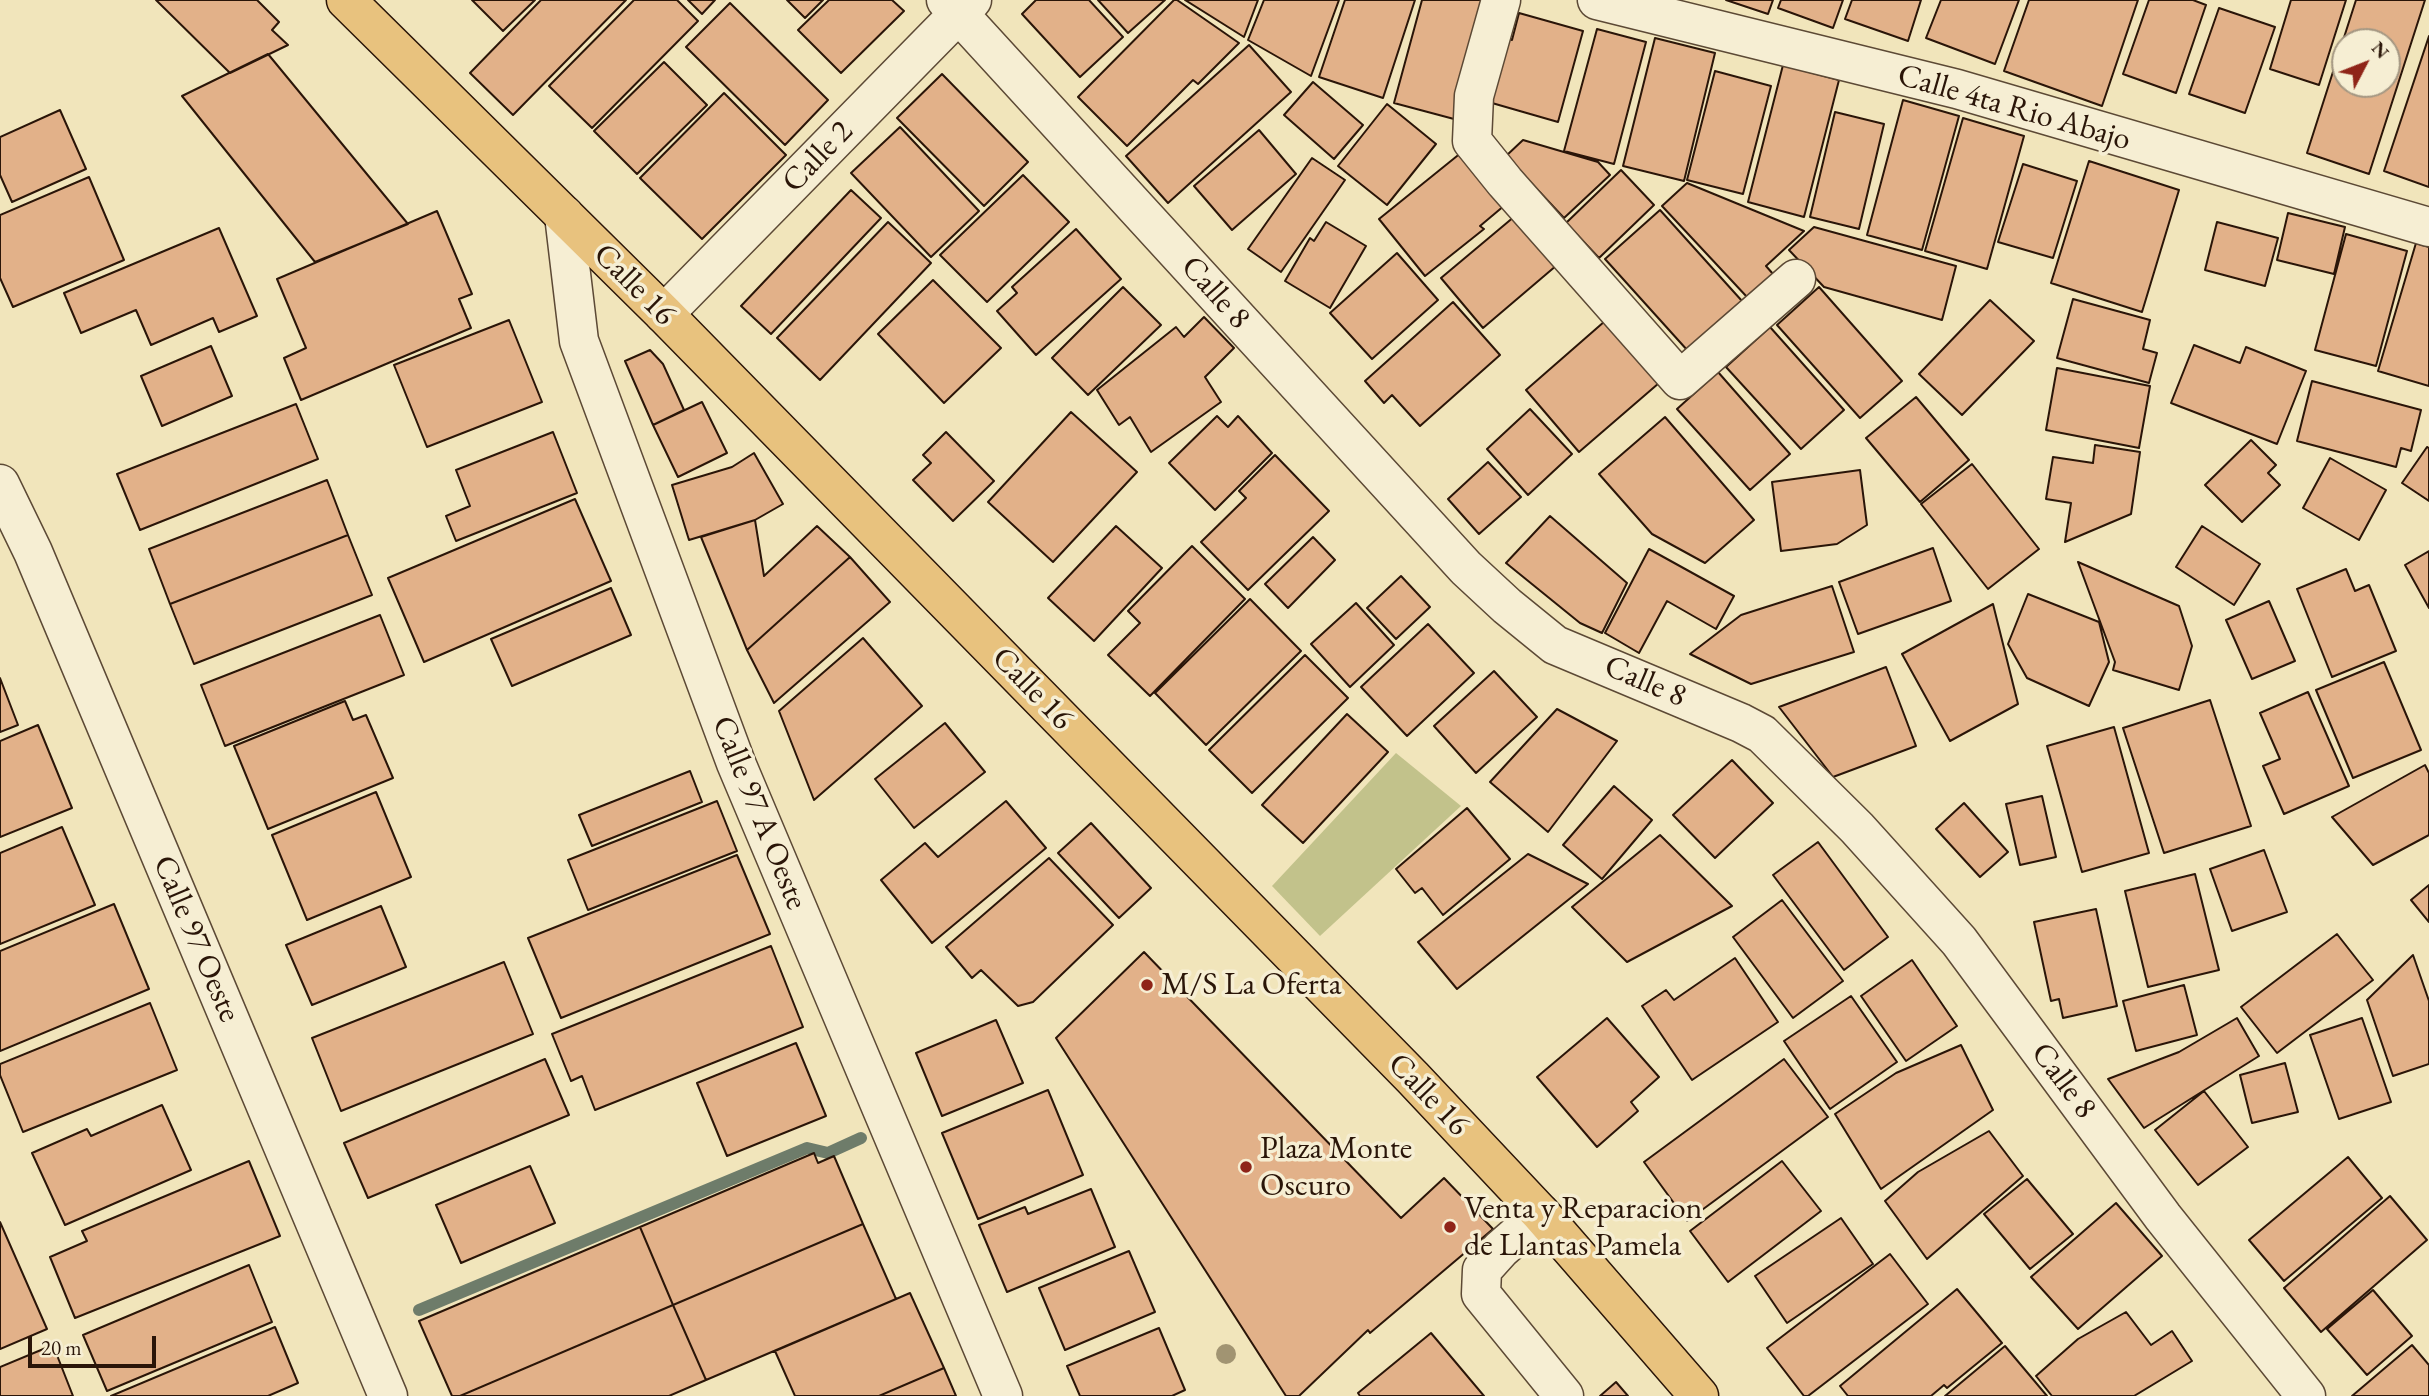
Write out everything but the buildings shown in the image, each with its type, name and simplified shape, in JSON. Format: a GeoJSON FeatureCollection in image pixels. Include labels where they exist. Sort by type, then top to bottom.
{"type":"FeatureCollection","features":[{"type":"Feature","properties":{"kind":"main road","name":"Calle 16"},"geometry":{"type":"LineString","coordinates":[[346,0],[664,314],[1403,1068],[1541,1214],[1699,1396]]}},
{"type":"Feature","properties":{"kind":"street"},"geometry":{"type":"LineString","coordinates":[[1501,0],[1474,96],[1472,141],[1680,380],[1796,279]]}},
{"type":"Feature","properties":{"kind":"street","name":"Calle 4ta Rio Abajo"},"geometry":{"type":"LineString","coordinates":[[1597,0],[1957,89],[2429,227]]}},
{"type":"Feature","properties":{"kind":"street","name":"Calle 2"},"geometry":{"type":"LineString","coordinates":[[664,314],[959,4]]}},
{"type":"Feature","properties":{"kind":"street","name":"Calle 8"},"geometry":{"type":"LineString","coordinates":[[959,4],[1466,568],[1507,607],[1555,645],[1762,734],[1857,828],[1959,941],[2163,1217],[2306,1396]]}},
{"type":"Feature","properties":{"kind":"street","name":"Calle 97 A Oeste"},"geometry":{"type":"LineString","coordinates":[[564,215],[579,341],[588,367],[736,763],[1003,1396]]}},
{"type":"Feature","properties":{"kind":"street","name":"Calle 97 Oeste"},"geometry":{"type":"LineString","coordinates":[[0,484],[33,552],[388,1396]]}},
{"type":"Feature","properties":{"kind":"street"},"geometry":{"type":"LineString","coordinates":[[1541,1214],[1501,1249],[1482,1270],[1481,1294],[1564,1396]]}},
{"type":"Feature","properties":{"kind":"green space"},"geometry":{"type":"Polygon","coordinates":[[[1396,753],[1461,806],[1320,936],[1272,886],[1396,753]]]}},
{"type":"Feature","properties":{"kind":"waterway"},"geometry":{"type":"LineString","coordinates":[[419,1310],[807,1148],[828,1153],[861,1138]]}},
{"type":"Feature","properties":{"kind":"place","name":"M/S La Oferta"},"geometry":{"type":"Point","coordinates":[1147,985]}},
{"type":"Feature","properties":{"kind":"place","name":"Plaza Monte Oscuro"},"geometry":{"type":"Point","coordinates":[1246,1167]}},
{"type":"Feature","properties":{"kind":"place","name":"Venta y Reparacion de Llantas Pamela"},"geometry":{"type":"Point","coordinates":[1450,1227]}}]}
